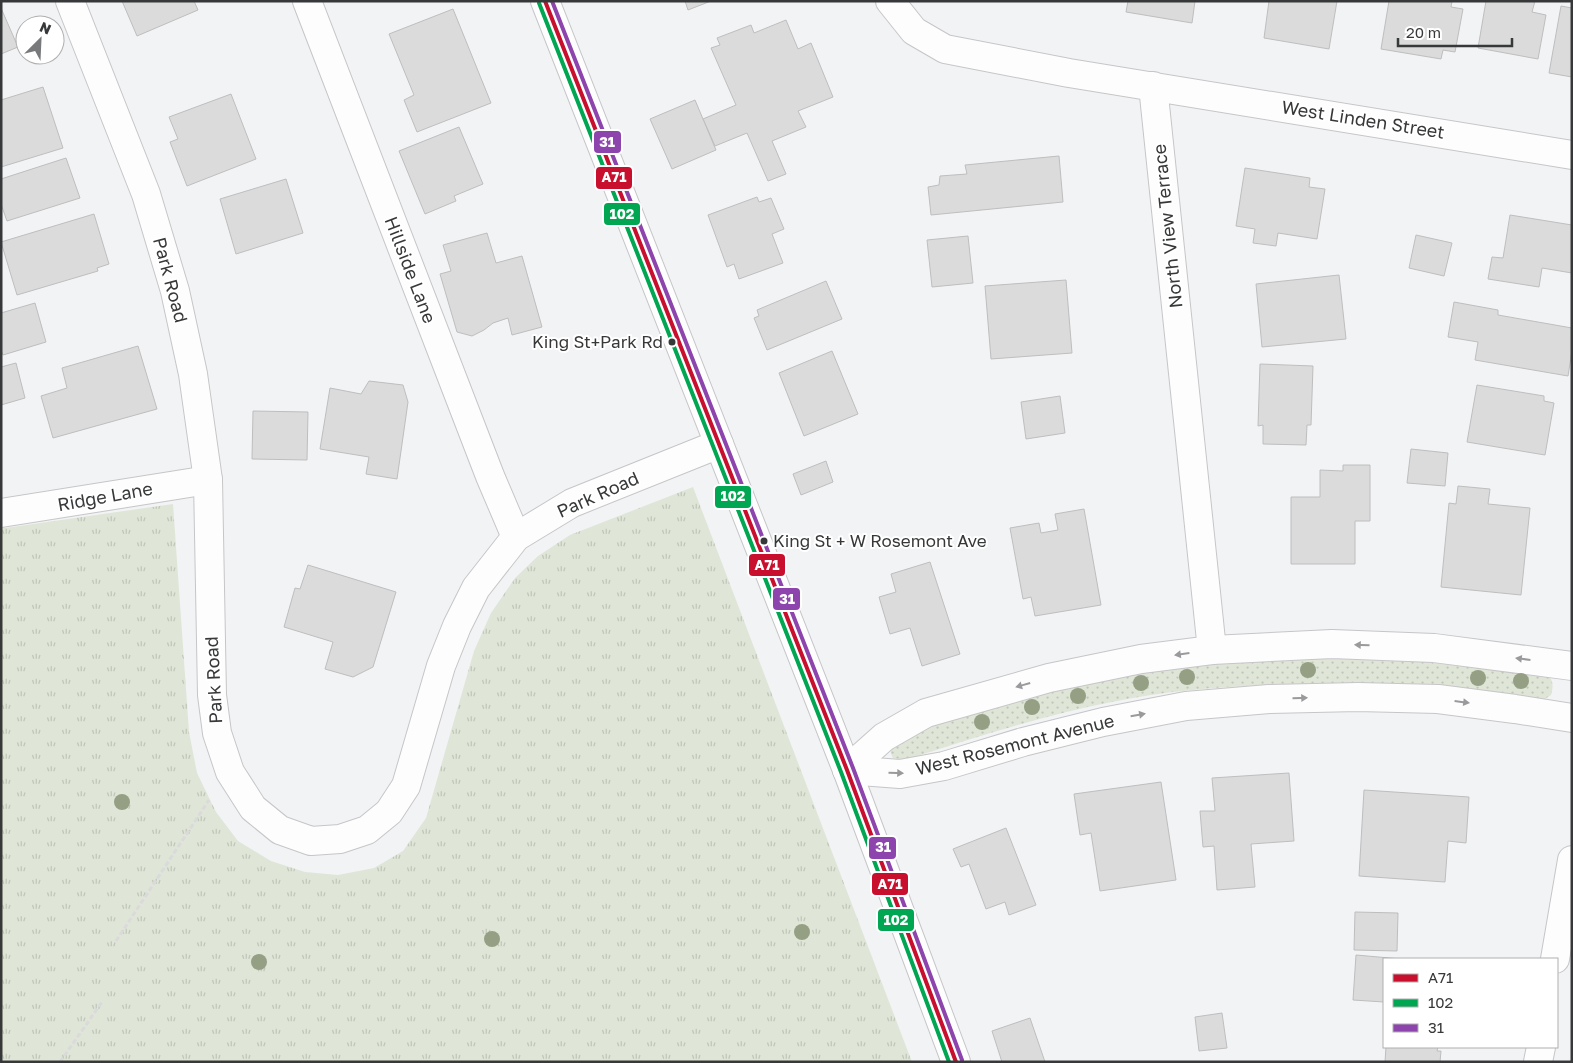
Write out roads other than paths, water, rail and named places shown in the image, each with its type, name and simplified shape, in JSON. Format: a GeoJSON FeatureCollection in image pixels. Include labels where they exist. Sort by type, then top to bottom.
{"type":"FeatureCollection","features":[{"type":"Feature","properties":{"kind":"street","name":"Park Road"},"geometry":{"type":"LineString","coordinates":[[70,1],[146,194],[175,290],[193,374],[208,480],[212,696],[217,733],[230,772],[253,808],[280,830],[311,841],[340,839],[367,830],[389,812],[406,786],[441,666],[457,626],[476,588],[516,537],[572,503],[719,444]]}},
{"type":"Feature","properties":{"kind":"street","name":"Hillside Lane"},"geometry":{"type":"LineString","coordinates":[[307,1],[490,476],[516,537]]}},
{"type":"Feature","properties":{"kind":"street"},"geometry":{"type":"LineString","coordinates":[[545,1],[847,770],[956,1062]]}},
{"type":"Feature","properties":{"kind":"street"},"geometry":{"type":"LineString","coordinates":[[890,1],[914,31],[945,49],[1069,73],[1153,86]]}},
{"type":"Feature","properties":{"kind":"street","name":"West Linden Street"},"geometry":{"type":"LineString","coordinates":[[1153,86],[1572,155]]}},
{"type":"Feature","properties":{"kind":"street","name":"North View Terrace"},"geometry":{"type":"LineString","coordinates":[[1153,86],[1212,650]]}},
{"type":"Feature","properties":{"kind":"street","name":"Ridge Lane"},"geometry":{"type":"LineString","coordinates":[[1,514],[208,480]]}},
{"type":"Feature","properties":{"kind":"street"},"geometry":{"type":"LineString","coordinates":[[847,770],[884,737],[926,713],[1049,678],[1141,659],[1212,650],[1332,644],[1434,648],[1572,666]]}},
{"type":"Feature","properties":{"kind":"street","name":"West Rosemont Avenue"},"geometry":{"type":"LineString","coordinates":[[847,770],[900,774],[944,766],[1023,742],[1103,722],[1186,706],[1269,699],[1358,697],[1438,699],[1572,718]]}},
{"type":"Feature","properties":{"kind":"street"},"geometry":{"type":"LineString","coordinates":[[1555,958],[1572,860]]}},
{"type":"Feature","properties":{"kind":"street"},"geometry":{"type":"LineString","coordinates":[[1538,1062],[1541,1048]]}},
{"type":"Feature","properties":{"kind":"place","name":"King St+Park Rd"},"geometry":{"type":"Point","coordinates":[672,342]}},
{"type":"Feature","properties":{"kind":"place","name":"King St + W Rosemont Ave"},"geometry":{"type":"Point","coordinates":[764,541]}}]}
